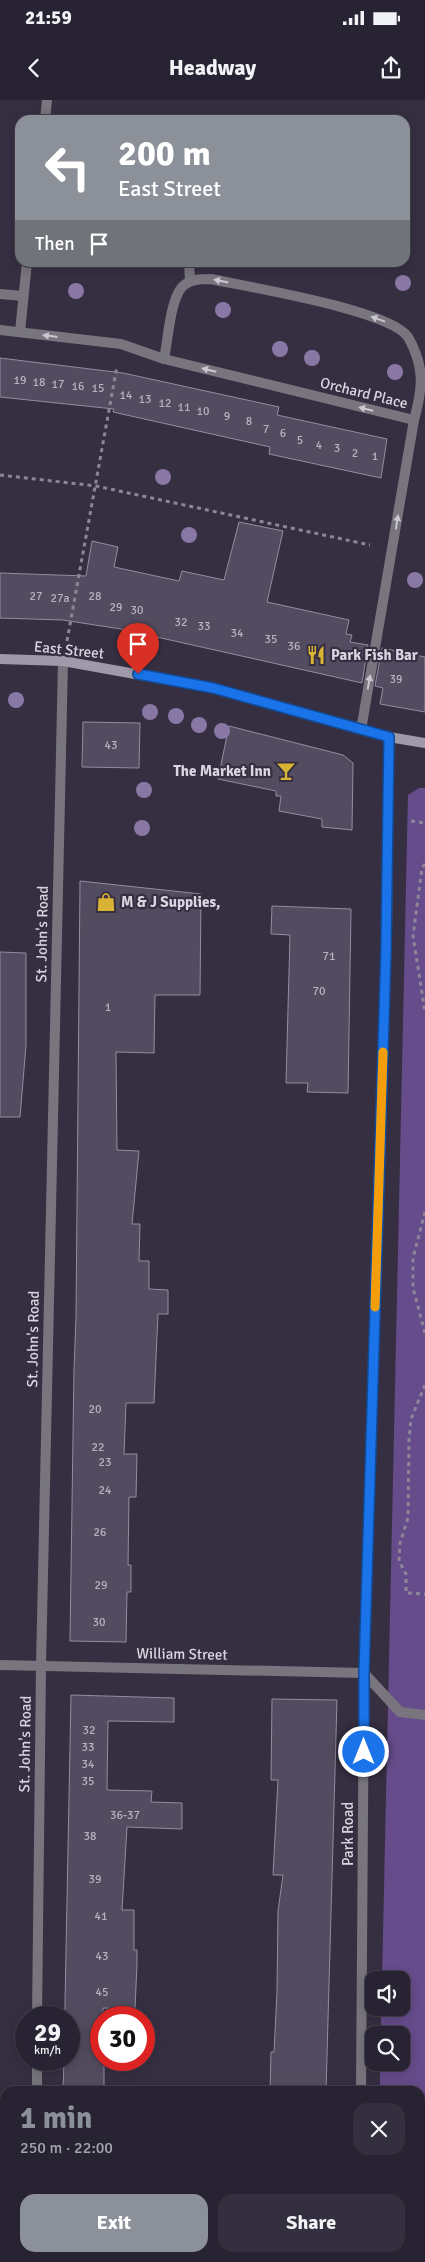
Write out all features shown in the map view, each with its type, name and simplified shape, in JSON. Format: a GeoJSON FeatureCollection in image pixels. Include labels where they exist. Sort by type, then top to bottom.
{"type":"FeatureCollection","features":[{"type":"Feature","properties":{"kind":"main road","name":"East Street"},"geometry":{"type":"LineString","coordinates":[[0,659],[63,661],[213,688],[361,730],[425,743]]}},
{"type":"Feature","properties":{"kind":"street"},"geometry":{"type":"LineString","coordinates":[[46,115],[47,100]]}},
{"type":"Feature","properties":{"kind":"street"},"geometry":{"type":"LineString","coordinates":[[20,332],[26,267]]}},
{"type":"Feature","properties":{"kind":"street"},"geometry":{"type":"LineString","coordinates":[[189,267],[190,281]]}},
{"type":"Feature","properties":{"kind":"street"},"geometry":{"type":"LineString","coordinates":[[164,359],[176,297],[190,281],[212,279],[352,310],[395,326],[420,348],[423,371],[422,395],[414,420]]}},
{"type":"Feature","properties":{"kind":"street"},"geometry":{"type":"LineString","coordinates":[[0,294],[23,296]]}},
{"type":"Feature","properties":{"kind":"street","name":"Orchard Place"},"geometry":{"type":"LineString","coordinates":[[0,330],[121,344],[164,359],[414,420],[361,730]]}},
{"type":"Feature","properties":{"kind":"street","name":"St. John's Road"},"geometry":{"type":"LineString","coordinates":[[37,2006],[41,1666],[63,661]]}},
{"type":"Feature","properties":{"kind":"street","name":"Park Road"},"geometry":{"type":"LineString","coordinates":[[361,2086],[364,1673],[386,941],[389,737]]}},
{"type":"Feature","properties":{"kind":"street","name":"William Street"},"geometry":{"type":"LineString","coordinates":[[0,1666],[364,1673]]}},
{"type":"Feature","properties":{"kind":"street"},"geometry":{"type":"LineString","coordinates":[[364,1673],[400,1712],[425,1715]]}},
{"type":"Feature","properties":{"kind":"street"},"geometry":{"type":"LineString","coordinates":[[37,2071],[37,2086]]}},
{"type":"Feature","properties":{"kind":"path"},"geometry":{"type":"LineString","coordinates":[[63,661],[121,344]]}},
{"type":"Feature","properties":{"kind":"path"},"geometry":{"type":"LineString","coordinates":[[0,475],[96,486],[392,550]]}},
{"type":"Feature","properties":{"kind":"path"},"geometry":{"type":"LineString","coordinates":[[425,864],[422,868],[413,936],[425,1012]]}},
{"type":"Feature","properties":{"kind":"path"},"geometry":{"type":"LineString","coordinates":[[425,1212],[413,1258],[413,1288],[425,1333]]}},
{"type":"Feature","properties":{"kind":"path"},"geometry":{"type":"LineString","coordinates":[[425,1385],[411,1419],[408,1440],[408,1518],[400,1543],[400,1561],[406,1574],[406,1593],[425,1594]]}},
{"type":"Feature","properties":{"kind":"shaded area"},"geometry":{"type":"Polygon","coordinates":[[[419,788],[425,788],[425,2086],[380,2086],[380,2071],[410,2071],[410,2026],[381,2026],[381,2016],[410,2016],[410,1971],[382,1971],[408,795],[419,788]]]}},
{"type":"Feature","properties":{"kind":"building"},"geometry":{"type":"Polygon","coordinates":[[[0,358],[123,373],[279,407],[277,415],[387,439],[381,478],[269,454],[270,447],[113,412],[114,409],[0,397],[0,358]]]}},
{"type":"Feature","properties":{"kind":"building"},"geometry":{"type":"Polygon","coordinates":[[[239,522],[283,531],[267,602],[349,620],[346,634],[352,635],[350,642],[368,645],[362,683],[121,629],[63,620],[0,618],[0,573],[86,576],[92,541],[118,547],[114,567],[179,581],[182,571],[224,580],[239,522]]]}},
{"type":"Feature","properties":{"kind":"building"},"geometry":{"type":"Polygon","coordinates":[[[382,648],[425,657],[425,712],[380,704],[383,688],[375,686],[382,648]]]}},
{"type":"Feature","properties":{"kind":"building"},"geometry":{"type":"Polygon","coordinates":[[[83,722],[140,723],[139,768],[82,767],[83,722]]]}},
{"type":"Feature","properties":{"kind":"building","name":"The Market Inn"},"geometry":{"type":"Polygon","coordinates":[[[229,726],[343,755],[353,763],[352,830],[322,827],[322,819],[279,811],[281,796],[276,796],[276,791],[218,779],[229,726]]]}},
{"type":"Feature","properties":{"kind":"building"},"geometry":{"type":"Polygon","coordinates":[[[80,881],[201,894],[200,995],[155,995],[154,1053],[116,1052],[117,1150],[139,1151],[132,1224],[140,1224],[139,1261],[149,1261],[149,1289],[168,1290],[168,1314],[158,1314],[154,1403],[126,1403],[124,1454],[137,1454],[136,1497],[129,1497],[128,1565],[131,1565],[131,1592],[127,1592],[126,1642],[70,1641],[76,1317],[80,881]]]}},
{"type":"Feature","properties":{"kind":"building"},"geometry":{"type":"Polygon","coordinates":[[[272,906],[351,909],[348,1093],[307,1092],[308,1083],[286,1083],[290,935],[271,934],[272,906]]]}},
{"type":"Feature","properties":{"kind":"building"},"geometry":{"type":"Polygon","coordinates":[[[0,952],[26,953],[26,1045],[20,1117],[0,1117],[0,952]]]}},
{"type":"Feature","properties":{"kind":"building"},"geometry":{"type":"Polygon","coordinates":[[[71,1695],[174,1698],[174,1722],[108,1721],[107,1790],[152,1791],[151,1802],[182,1803],[182,1829],[127,1827],[122,1910],[134,1910],[134,1950],[137,1950],[135,2006],[90,2006],[90,2071],[104,2071],[104,2086],[63,2086],[64,2071],[80,2071],[80,2006],[65,2006],[71,1695]]]}},
{"type":"Feature","properties":{"kind":"building"},"geometry":{"type":"Polygon","coordinates":[[[272,1699],[337,1700],[326,2086],[270,2086],[271,2052],[274,2052],[277,1992],[278,1911],[283,1875],[273,1875],[278,1780],[271,1780],[272,1699]]]}},
{"type":"Feature","properties":{"kind":"slow traffic"},"geometry":{"type":"LineString","coordinates":[[375,1307],[383,1052]]}},
{"type":"Feature","properties":{"kind":"place","name":"Park Fish Bar"},"geometry":{"type":"Point","coordinates":[316,655]}},
{"type":"Feature","properties":{"kind":"place","name":"The Market Inn"},"geometry":{"type":"Point","coordinates":[286,771]}},
{"type":"Feature","properties":{"kind":"place","name":"M & J Supplies,"},"geometry":{"type":"Point","coordinates":[106,902]}},
{"type":"Feature","properties":{"kind":"route"},"geometry":{"type":"LineString","coordinates":[[138,674],[213,688],[389,737],[387,931],[364,1673],[364,1752]]}}]}
